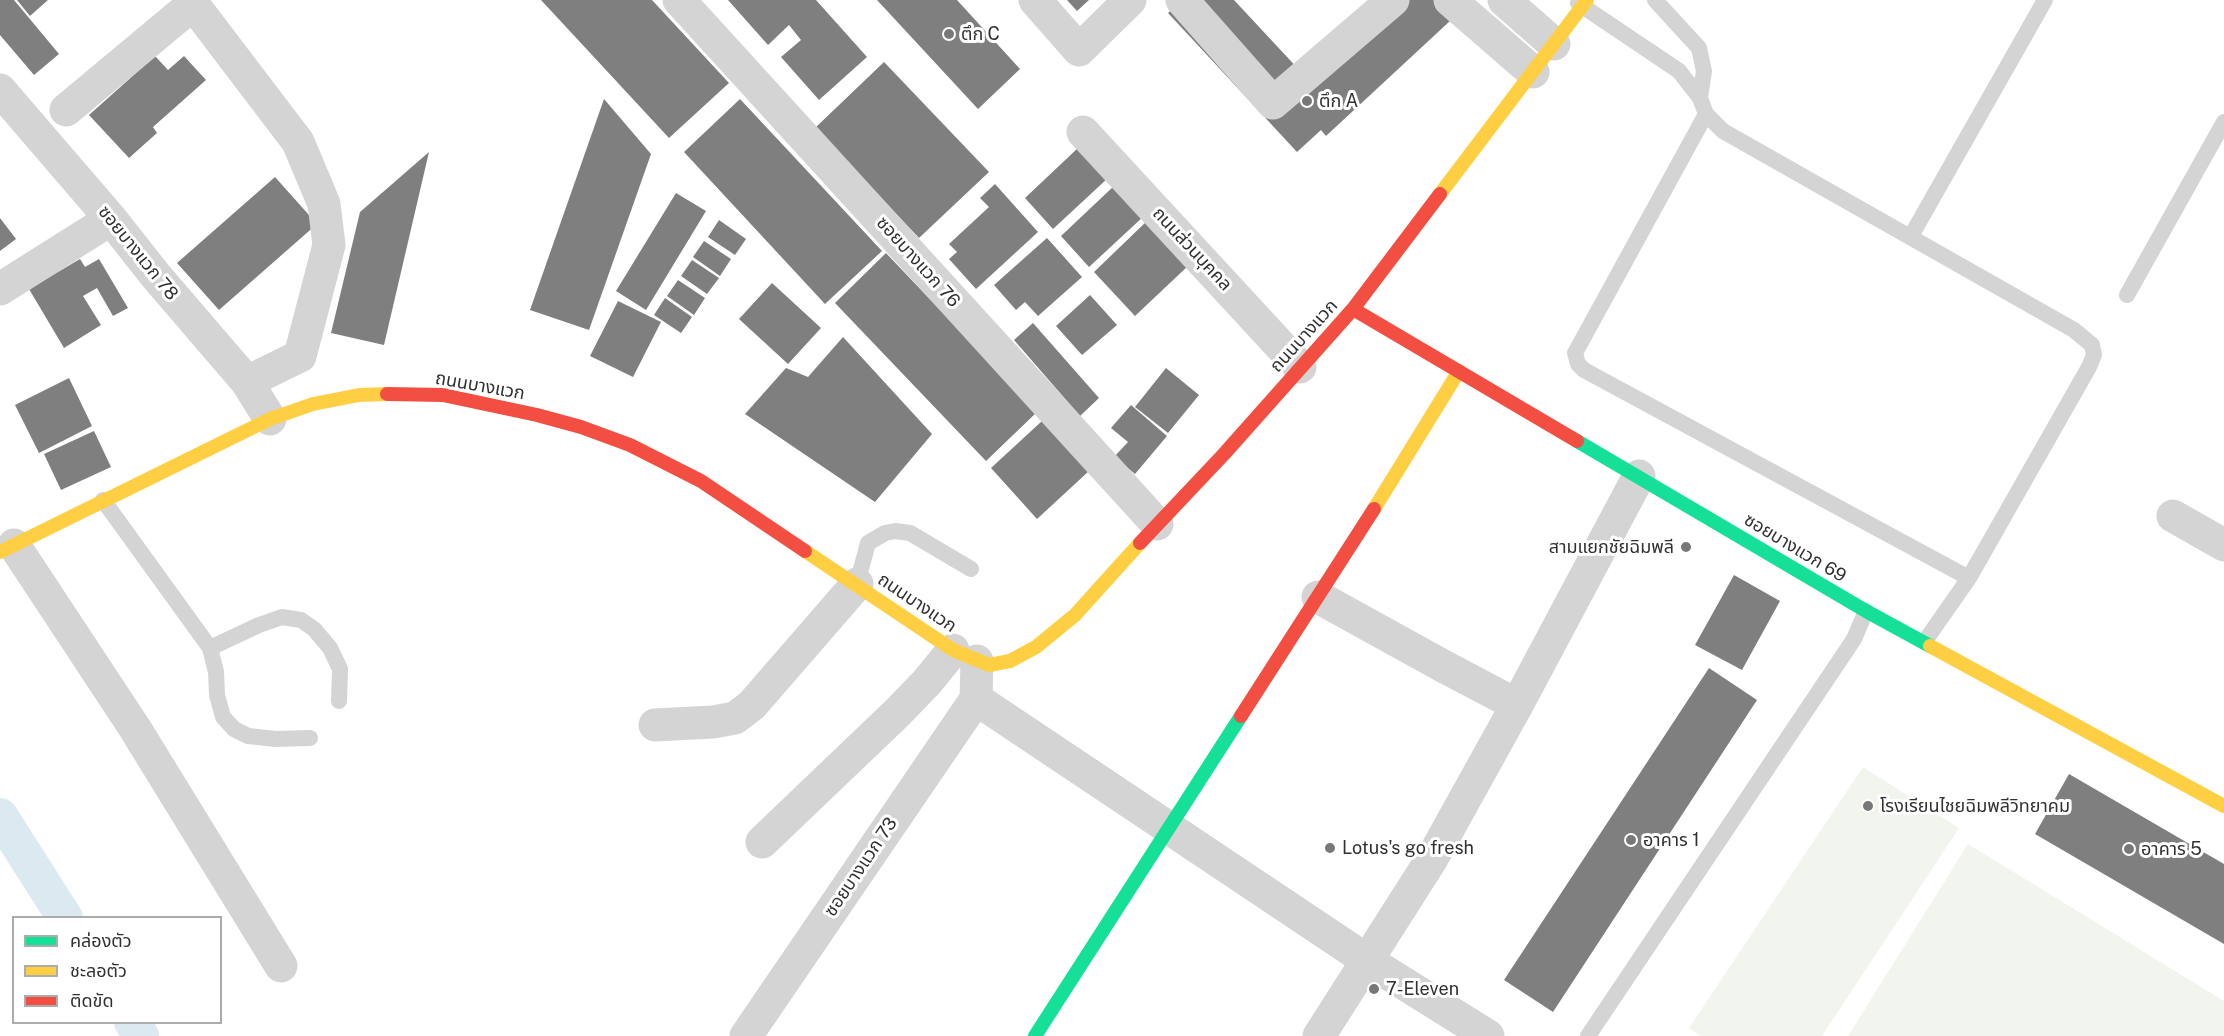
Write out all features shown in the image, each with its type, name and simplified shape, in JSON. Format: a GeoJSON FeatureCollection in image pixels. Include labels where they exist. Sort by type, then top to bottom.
{"type":"FeatureCollection","features":[{"type":"Feature","properties":{"kind":"main road","name":"ถนนบางแวก"},"geometry":{"type":"LineString","coordinates":[[7,549],[270,419],[313,404],[359,395],[399,393],[443,395],[537,415],[581,427],[630,445],[701,481],[965,655],[989,665],[1010,661],[1036,646],[1076,615],[1353,309],[1554,44],[1581,2]]}},
{"type":"Feature","properties":{"kind":"main road","name":"ซอยบางแวก 69"},"geometry":{"type":"LineString","coordinates":[[1353,309],[1866,611],[2223,804]]}},
{"type":"Feature","properties":{"kind":"main road"},"geometry":{"type":"LineString","coordinates":[[1035,1036],[1318,597],[1459,371]]}},
{"type":"Feature","properties":{"kind":"street","name":"ซอยบางแวก 76"},"geometry":{"type":"LineString","coordinates":[[679,0],[1157,524]]}},
{"type":"Feature","properties":{"kind":"street"},"geometry":{"type":"LineString","coordinates":[[1035,0],[1079,50],[1130,0]]}},
{"type":"Feature","properties":{"kind":"street"},"geometry":{"type":"LineString","coordinates":[[1182,0],[1273,104],[1393,0]]}},
{"type":"Feature","properties":{"kind":"street"},"geometry":{"type":"LineString","coordinates":[[1450,0],[1533,72]]}},
{"type":"Feature","properties":{"kind":"street"},"geometry":{"type":"LineString","coordinates":[[1504,0],[1554,44]]}},
{"type":"Feature","properties":{"kind":"street"},"geometry":{"type":"LineString","coordinates":[[66,110],[193,4],[298,142],[324,204],[329,245],[300,356],[247,382]]}},
{"type":"Feature","properties":{"kind":"street","name":"ซอยบางแวก 78"},"geometry":{"type":"LineString","coordinates":[[0,90],[247,382],[270,419]]}},
{"type":"Feature","properties":{"kind":"street","name":"ถนนส่วนบุคคล"},"geometry":{"type":"LineString","coordinates":[[1083,132],[1300,367]]}},
{"type":"Feature","properties":{"kind":"street"},"geometry":{"type":"LineString","coordinates":[[0,289],[111,219]]}},
{"type":"Feature","properties":{"kind":"street"},"geometry":{"type":"LineString","coordinates":[[1319,1036],[1431,860],[1639,476]]}},
{"type":"Feature","properties":{"kind":"street"},"geometry":{"type":"LineString","coordinates":[[2173,516],[2224,545]]}},
{"type":"Feature","properties":{"kind":"street"},"geometry":{"type":"LineString","coordinates":[[7,549],[136,730],[281,966]]}},
{"type":"Feature","properties":{"kind":"street"},"geometry":{"type":"LineString","coordinates":[[655,725],[713,722],[735,718],[752,705],[857,584]]}},
{"type":"Feature","properties":{"kind":"street"},"geometry":{"type":"LineString","coordinates":[[1318,597],[1517,705]]}},
{"type":"Feature","properties":{"kind":"street"},"geometry":{"type":"LineString","coordinates":[[762,842],[927,682],[965,655],[976,699],[1368,962],[1488,1036]]}},
{"type":"Feature","properties":{"kind":"street","name":"ซอยบางแวก 73"},"geometry":{"type":"LineString","coordinates":[[746,1036],[976,699]]}},
{"type":"Feature","properties":{"kind":"lane"},"geometry":{"type":"LineString","coordinates":[[1655,0],[1699,48],[1704,70],[1700,98]]}},
{"type":"Feature","properties":{"kind":"lane"},"geometry":{"type":"LineString","coordinates":[[1911,236],[2045,0]]}},
{"type":"Feature","properties":{"kind":"lane"},"geometry":{"type":"LineString","coordinates":[[1581,2],[1679,71],[1700,98],[1707,114],[1723,131],[2074,330],[2092,345],[2094,355],[2089,367],[1969,578],[1925,641]]}},
{"type":"Feature","properties":{"kind":"lane"},"geometry":{"type":"LineString","coordinates":[[1707,114],[1575,353],[1578,364],[1584,370],[1969,578]]}},
{"type":"Feature","properties":{"kind":"lane"},"geometry":{"type":"LineString","coordinates":[[2127,295],[2224,122]]}},
{"type":"Feature","properties":{"kind":"lane"},"geometry":{"type":"LineString","coordinates":[[103,500],[210,648],[216,672],[217,695],[223,717],[234,729],[248,736],[276,739],[310,738]]}},
{"type":"Feature","properties":{"kind":"lane"},"geometry":{"type":"LineString","coordinates":[[857,584],[868,543],[885,533],[894,531],[910,533],[971,569]]}},
{"type":"Feature","properties":{"kind":"lane"},"geometry":{"type":"LineString","coordinates":[[1588,1036],[1854,639],[1866,611]]}},
{"type":"Feature","properties":{"kind":"lane"},"geometry":{"type":"LineString","coordinates":[[210,648],[282,617],[301,620],[314,629],[330,648],[340,669],[339,701]]}},
{"type":"Feature","properties":{"kind":"shaded area"},"geometry":{"type":"Polygon","coordinates":[[[1863,767],[1959,828],[1822,1036],[1701,1036],[1689,1028],[1863,767]]]}},
{"type":"Feature","properties":{"kind":"shaded area"},"geometry":{"type":"Polygon","coordinates":[[[1968,844],[2224,1001],[2224,1036],[1848,1036],[1968,844]]]}},
{"type":"Feature","properties":{"kind":"building"},"geometry":{"type":"Polygon","coordinates":[[[0,0],[14,0],[59,54],[34,75],[0,35],[0,0]]]}},
{"type":"Feature","properties":{"kind":"building"},"geometry":{"type":"Polygon","coordinates":[[[17,0],[48,0],[30,16],[17,0]]]}},
{"type":"Feature","properties":{"kind":"building"},"geometry":{"type":"Polygon","coordinates":[[[541,0],[652,0],[729,83],[669,138],[541,0]]]}},
{"type":"Feature","properties":{"kind":"building"},"geometry":{"type":"Polygon","coordinates":[[[728,0],[816,0],[867,57],[819,100],[781,57],[801,40],[789,25],[768,45],[728,0]]]}},
{"type":"Feature","properties":{"kind":"building","name":"ตึก C"},"geometry":{"type":"Polygon","coordinates":[[[877,0],[957,0],[1020,69],[978,109],[877,0]]]}},
{"type":"Feature","properties":{"kind":"building"},"geometry":{"type":"Polygon","coordinates":[[[1067,0],[1089,0],[1077,11],[1067,0]]]}},
{"type":"Feature","properties":{"kind":"building","name":"ตึก A"},"geometry":{"type":"Polygon","coordinates":[[[1182,0],[1234,0],[1302,73],[1381,0],[1457,0],[1464,8],[1326,136],[1321,130],[1297,152],[1168,13],[1182,0]]]}},
{"type":"Feature","properties":{"kind":"building"},"geometry":{"type":"Polygon","coordinates":[[[155,56],[168,70],[184,56],[206,80],[153,127],[157,133],[129,158],[89,115],[155,56]]]}},
{"type":"Feature","properties":{"kind":"building"},"geometry":{"type":"Polygon","coordinates":[[[884,62],[989,172],[919,238],[815,128],[884,62]]]}},
{"type":"Feature","properties":{"kind":"building"},"geometry":{"type":"Polygon","coordinates":[[[604,99],[651,154],[589,330],[530,310],[604,99]]]}},
{"type":"Feature","properties":{"kind":"building"},"geometry":{"type":"Polygon","coordinates":[[[740,99],[882,251],[825,304],[684,152],[740,99]]]}},
{"type":"Feature","properties":{"kind":"building"},"geometry":{"type":"Polygon","coordinates":[[[1079,147],[1108,178],[1053,229],[1025,198],[1079,147]]]}},
{"type":"Feature","properties":{"kind":"building"},"geometry":{"type":"Polygon","coordinates":[[[429,152],[384,345],[331,333],[360,212],[429,152]]]}},
{"type":"Feature","properties":{"kind":"building"},"geometry":{"type":"Polygon","coordinates":[[[275,177],[317,224],[219,310],[177,263],[275,177]]]}},
{"type":"Feature","properties":{"kind":"building"},"geometry":{"type":"Polygon","coordinates":[[[995,184],[1038,232],[976,289],[949,259],[957,252],[949,244],[989,207],[980,198],[995,184]]]}},
{"type":"Feature","properties":{"kind":"building"},"geometry":{"type":"Polygon","coordinates":[[[1115,185],[1144,216],[1089,267],[1061,236],[1115,185]]]}},
{"type":"Feature","properties":{"kind":"building"},"geometry":{"type":"Polygon","coordinates":[[[676,193],[706,211],[646,310],[616,291],[676,193]]]}},
{"type":"Feature","properties":{"kind":"building"},"geometry":{"type":"Polygon","coordinates":[[[0,218],[16,239],[0,251],[0,218]]]}},
{"type":"Feature","properties":{"kind":"building"},"geometry":{"type":"Polygon","coordinates":[[[719,220],[746,239],[735,255],[708,237],[719,220]]]}},
{"type":"Feature","properties":{"kind":"building"},"geometry":{"type":"Polygon","coordinates":[[[1147,221],[1189,265],[1135,316],[1094,272],[1147,221]]]}},
{"type":"Feature","properties":{"kind":"building"},"geometry":{"type":"Polygon","coordinates":[[[1047,238],[1082,277],[1038,316],[1025,302],[1016,310],[994,285],[1047,238]]]}},
{"type":"Feature","properties":{"kind":"building"},"geometry":{"type":"Polygon","coordinates":[[[704,241],[731,259],[720,276],[693,257],[704,241]]]}},
{"type":"Feature","properties":{"kind":"building"},"geometry":{"type":"Polygon","coordinates":[[[886,253],[1037,412],[986,461],[835,303],[886,253]]]}},
{"type":"Feature","properties":{"kind":"building"},"geometry":{"type":"Polygon","coordinates":[[[80,259],[85,267],[99,259],[128,308],[113,316],[97,288],[83,296],[101,325],[64,348],[29,289],[80,259]]]}},
{"type":"Feature","properties":{"kind":"building"},"geometry":{"type":"Polygon","coordinates":[[[692,260],[719,278],[707,294],[681,276],[692,260]]]}},
{"type":"Feature","properties":{"kind":"building"},"geometry":{"type":"Polygon","coordinates":[[[678,280],[705,298],[694,315],[667,296],[678,280]]]}},
{"type":"Feature","properties":{"kind":"building"},"geometry":{"type":"Polygon","coordinates":[[[772,283],[821,328],[788,364],[739,319],[772,283]]]}},
{"type":"Feature","properties":{"kind":"building"},"geometry":{"type":"Polygon","coordinates":[[[1090,295],[1117,325],[1082,355],[1056,326],[1090,295]]]}},
{"type":"Feature","properties":{"kind":"building"},"geometry":{"type":"Polygon","coordinates":[[[665,298],[692,317],[681,333],[654,315],[665,298]]]}},
{"type":"Feature","properties":{"kind":"building"},"geometry":{"type":"Polygon","coordinates":[[[618,301],[661,322],[633,377],[590,356],[618,301]]]}},
{"type":"Feature","properties":{"kind":"building"},"geometry":{"type":"Polygon","coordinates":[[[1033,323],[1099,398],[1080,416],[1014,340],[1033,323]]]}},
{"type":"Feature","properties":{"kind":"building"},"geometry":{"type":"Polygon","coordinates":[[[843,337],[932,434],[875,502],[745,414],[786,368],[808,377],[843,337]]]}},
{"type":"Feature","properties":{"kind":"building"},"geometry":{"type":"Polygon","coordinates":[[[1166,368],[1199,395],[1168,433],[1135,407],[1166,368]]]}},
{"type":"Feature","properties":{"kind":"building"},"geometry":{"type":"Polygon","coordinates":[[[69,378],[92,426],[39,453],[15,405],[69,378]]]}},
{"type":"Feature","properties":{"kind":"building"},"geometry":{"type":"Polygon","coordinates":[[[1131,405],[1167,436],[1135,474],[1114,457],[1128,442],[1111,428],[1131,405]]]}},
{"type":"Feature","properties":{"kind":"building"},"geometry":{"type":"Polygon","coordinates":[[[1042,421],[1089,471],[1037,519],[991,468],[1042,421]]]}},
{"type":"Feature","properties":{"kind":"building"},"geometry":{"type":"Polygon","coordinates":[[[94,431],[111,467],[61,490],[44,454],[94,431]]]}},
{"type":"Feature","properties":{"kind":"building"},"geometry":{"type":"Polygon","coordinates":[[[1734,575],[1780,601],[1742,670],[1695,645],[1734,575]]]}},
{"type":"Feature","properties":{"kind":"building","name":"อาคาร 1"},"geometry":{"type":"Polygon","coordinates":[[[1709,668],[1757,700],[1553,1012],[1504,980],[1709,668]]]}},
{"type":"Feature","properties":{"kind":"building","name":"อาคาร 5"},"geometry":{"type":"Polygon","coordinates":[[[2069,774],[2224,864],[2224,944],[2035,834],[2069,774]]]}},
{"type":"Feature","properties":{"kind":"waterway"},"geometry":{"type":"LineString","coordinates":[[0,816],[64,916]]}},
{"type":"Feature","properties":{"kind":"waterway"},"geometry":{"type":"LineString","coordinates":[[133,1024],[141,1036]]}},
{"type":"Feature","properties":{"kind":"traffic: fast"},"geometry":{"type":"LineString","coordinates":[[1577,441],[1866,611],[1930,646]]}},
{"type":"Feature","properties":{"kind":"traffic: fast"},"geometry":{"type":"LineString","coordinates":[[1035,1036],[1241,716]]}},
{"type":"Feature","properties":{"kind":"traffic: slow"},"geometry":{"type":"LineString","coordinates":[[1440,194],[1587,0]]}},
{"type":"Feature","properties":{"kind":"traffic: slow"},"geometry":{"type":"LineString","coordinates":[[1374,509],[1459,371]]}},
{"type":"Feature","properties":{"kind":"traffic: slow"},"geometry":{"type":"LineString","coordinates":[[0,552],[270,419],[313,404],[359,395],[387,394]]}},
{"type":"Feature","properties":{"kind":"traffic: slow"},"geometry":{"type":"LineString","coordinates":[[805,551],[953,650],[989,665],[1010,661],[1036,647],[1075,615],[1140,543]]}},
{"type":"Feature","properties":{"kind":"traffic: slow"},"geometry":{"type":"LineString","coordinates":[[1930,646],[2224,806]]}},
{"type":"Feature","properties":{"kind":"traffic: jam"},"geometry":{"type":"LineString","coordinates":[[1140,543],[1224,454],[1353,309],[1440,194]]}},
{"type":"Feature","properties":{"kind":"traffic: jam"},"geometry":{"type":"LineString","coordinates":[[1353,309],[1577,441]]}},
{"type":"Feature","properties":{"kind":"traffic: jam"},"geometry":{"type":"LineString","coordinates":[[387,394],[443,395],[537,415],[581,427],[630,445],[701,481],[805,551]]}},
{"type":"Feature","properties":{"kind":"traffic: jam"},"geometry":{"type":"LineString","coordinates":[[1241,716],[1374,509]]}},
{"type":"Feature","properties":{"kind":"place","name":"ตึก C"},"geometry":{"type":"Point","coordinates":[949,34]}},
{"type":"Feature","properties":{"kind":"place","name":"ตึก A"},"geometry":{"type":"Point","coordinates":[1307,101]}},
{"type":"Feature","properties":{"kind":"place","name":"สามแยกชัยฉิมพลี"},"geometry":{"type":"Point","coordinates":[1686,547]}},
{"type":"Feature","properties":{"kind":"place","name":"โรงเรียนไชยฉิมพลีวิทยาคม"},"geometry":{"type":"Point","coordinates":[1868,806]}},
{"type":"Feature","properties":{"kind":"place","name":"อาคาร 1"},"geometry":{"type":"Point","coordinates":[1631,840]}},
{"type":"Feature","properties":{"kind":"place","name":"Lotus's go fresh"},"geometry":{"type":"Point","coordinates":[1330,848]}},
{"type":"Feature","properties":{"kind":"place","name":"อาคาร 5"},"geometry":{"type":"Point","coordinates":[2129,849]}},
{"type":"Feature","properties":{"kind":"place","name":"7-Eleven"},"geometry":{"type":"Point","coordinates":[1374,989]}}]}
